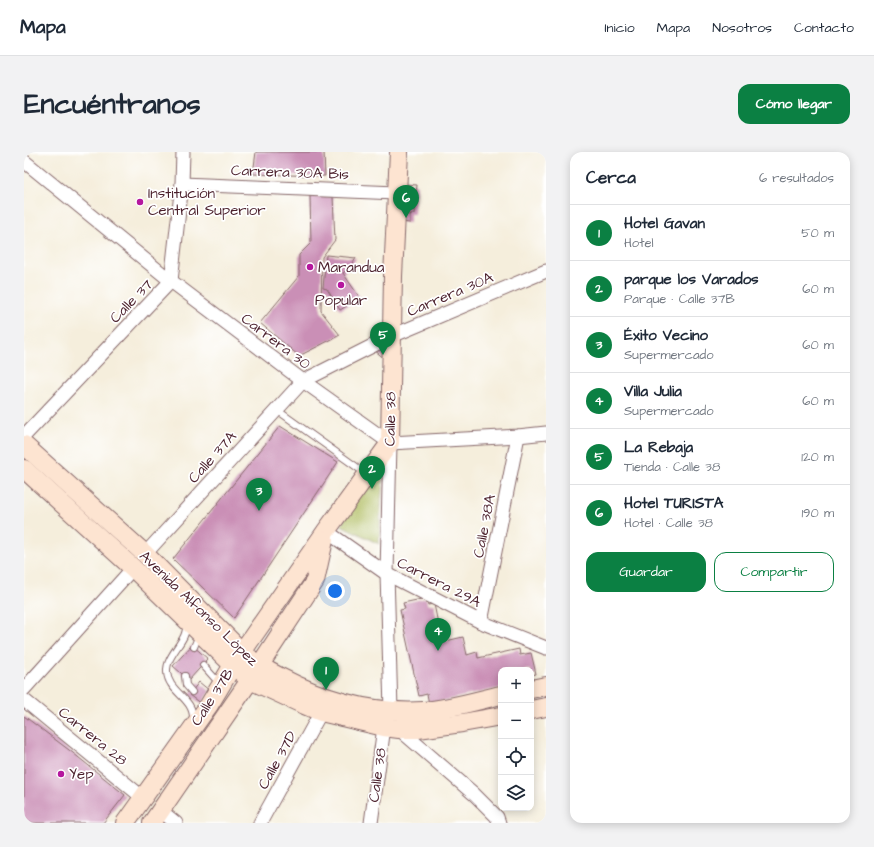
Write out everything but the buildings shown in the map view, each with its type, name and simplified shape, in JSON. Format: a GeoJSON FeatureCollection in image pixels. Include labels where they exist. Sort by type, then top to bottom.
{"type":"FeatureCollection","features":[{"type":"Feature","properties":{"kind":"street","name":"Calle 37"},"geometry":{"type":"LineString","coordinates":[[24,436],[171,281],[182,184],[182,152]]}},
{"type":"Feature","properties":{"kind":"street","name":"Calle 38"},"geometry":{"type":"LineString","coordinates":[[370,823],[391,722],[387,574],[393,276],[399,152]]}},
{"type":"Feature","properties":{"kind":"street","name":"Carrera 30"},"geometry":{"type":"LineString","coordinates":[[24,160],[171,281],[303,382],[390,443]]}},
{"type":"Feature","properties":{"kind":"street","name":"Carrera 30A Bis"},"geometry":{"type":"LineString","coordinates":[[182,184],[396,193]]}},
{"type":"Feature","properties":{"kind":"street","name":"Carrera 30A"},"geometry":{"type":"LineString","coordinates":[[303,382],[392,336],[546,271]]}},
{"type":"Feature","properties":{"kind":"street","name":"Calle 37A"},"geometry":{"type":"LineString","coordinates":[[145,554],[303,382]]}},
{"type":"Feature","properties":{"kind":"street"},"geometry":{"type":"LineString","coordinates":[[390,443],[518,436],[546,433]]}},
{"type":"Feature","properties":{"kind":"street","name":"Calle 38A"},"geometry":{"type":"LineString","coordinates":[[481,622],[518,436]]}},
{"type":"Feature","properties":{"kind":"street","name":"Calle 37B"},"geometry":{"type":"LineString","coordinates":[[125,823],[192,728],[205,705],[221,686],[238,658],[326,531],[390,443]]}},
{"type":"Feature","properties":{"kind":"street","name":"Avenida Alfonso López"},"geometry":{"type":"LineString","coordinates":[[24,445],[145,554],[238,658],[282,696],[321,712],[391,722],[418,729],[498,717]]}},
{"type":"Feature","properties":{"kind":"street","name":"Avenida Alfonso López"},"geometry":{"type":"LineString","coordinates":[[24,469],[133,568],[187,620],[197,640],[238,658]]}},
{"type":"Feature","properties":{"kind":"street","name":"Calle 37B"},"geometry":{"type":"LineString","coordinates":[[156,817],[255,673],[315,581],[326,531]]}},
{"type":"Feature","properties":{"kind":"street","name":"Carrera 29A"},"geometry":{"type":"LineString","coordinates":[[326,531],[387,574],[481,622],[546,648]]}},
{"type":"Feature","properties":{"kind":"street"},"geometry":{"type":"LineString","coordinates":[[24,689],[133,568]]}},
{"type":"Feature","properties":{"kind":"street","name":"Avenida Alfonso López"},"geometry":{"type":"LineString","coordinates":[[255,673],[296,686],[329,699],[363,707],[391,722]]}},
{"type":"Feature","properties":{"kind":"street"},"geometry":{"type":"LineString","coordinates":[[534,688],[546,686]]}},
{"type":"Feature","properties":{"kind":"street","name":"Avenida Alfonso López"},"geometry":{"type":"LineString","coordinates":[[391,722],[409,711],[438,709],[498,697]]}},
{"type":"Feature","properties":{"kind":"street","name":"Carrera 28"},"geometry":{"type":"LineString","coordinates":[[24,700],[142,797]]}},
{"type":"Feature","properties":{"kind":"street"},"geometry":{"type":"LineString","coordinates":[[534,709],[546,707]]}},
{"type":"Feature","properties":{"kind":"street","name":"Calle 37D"},"geometry":{"type":"LineString","coordinates":[[260,823],[321,712]]}},
{"type":"Feature","properties":{"kind":"street"},"geometry":{"type":"LineString","coordinates":[[391,722],[474,794],[497,817],[499,823]]}},
{"type":"Feature","properties":{"kind":"street"},"geometry":{"type":"LineString","coordinates":[[156,817],[176,823]]}},
{"type":"Feature","properties":{"kind":"lane"},"geometry":{"type":"LineString","coordinates":[[277,410],[367,474]]}},
{"type":"Feature","properties":{"kind":"lane"},"geometry":{"type":"LineString","coordinates":[[187,620],[185,634],[167,666],[167,674],[169,681],[194,712],[192,728]]}},
{"type":"Feature","properties":{"kind":"lane"},"geometry":{"type":"LineString","coordinates":[[202,665],[221,686]]}},
{"type":"Feature","properties":{"kind":"lane"},"geometry":{"type":"LineString","coordinates":[[185,676],[186,685],[192,692]]}},
{"type":"Feature","properties":{"kind":"green space"},"geometry":{"type":"Polygon","coordinates":[[[384,454],[379,544],[341,525],[384,454]]]}},
{"type":"Feature","properties":{"kind":"place","name":"Institución Central Superior"},"geometry":{"type":"Point","coordinates":[140,202]}},
{"type":"Feature","properties":{"kind":"place","name":"Hotel TURISTA"},"geometry":{"type":"Point","coordinates":[406,218]}},
{"type":"Feature","properties":{"kind":"place","name":"Marandua"},"geometry":{"type":"Point","coordinates":[310,267]}},
{"type":"Feature","properties":{"kind":"place","name":"Popular"},"geometry":{"type":"Point","coordinates":[341,285]}},
{"type":"Feature","properties":{"kind":"place","name":"La Rebaja"},"geometry":{"type":"Point","coordinates":[383,355]}},
{"type":"Feature","properties":{"kind":"place","name":"parque los Varados"},"geometry":{"type":"Point","coordinates":[372,489]}},
{"type":"Feature","properties":{"kind":"place","name":"Éxito Vecino"},"geometry":{"type":"Point","coordinates":[259,511]}},
{"type":"Feature","properties":{"kind":"place","name":"Villa Julia"},"geometry":{"type":"Point","coordinates":[438,651]}},
{"type":"Feature","properties":{"kind":"place","name":"Hotel Gavan"},"geometry":{"type":"Point","coordinates":[326,690]}},
{"type":"Feature","properties":{"kind":"place","name":"Yep"},"geometry":{"type":"Point","coordinates":[61,774]}}]}
